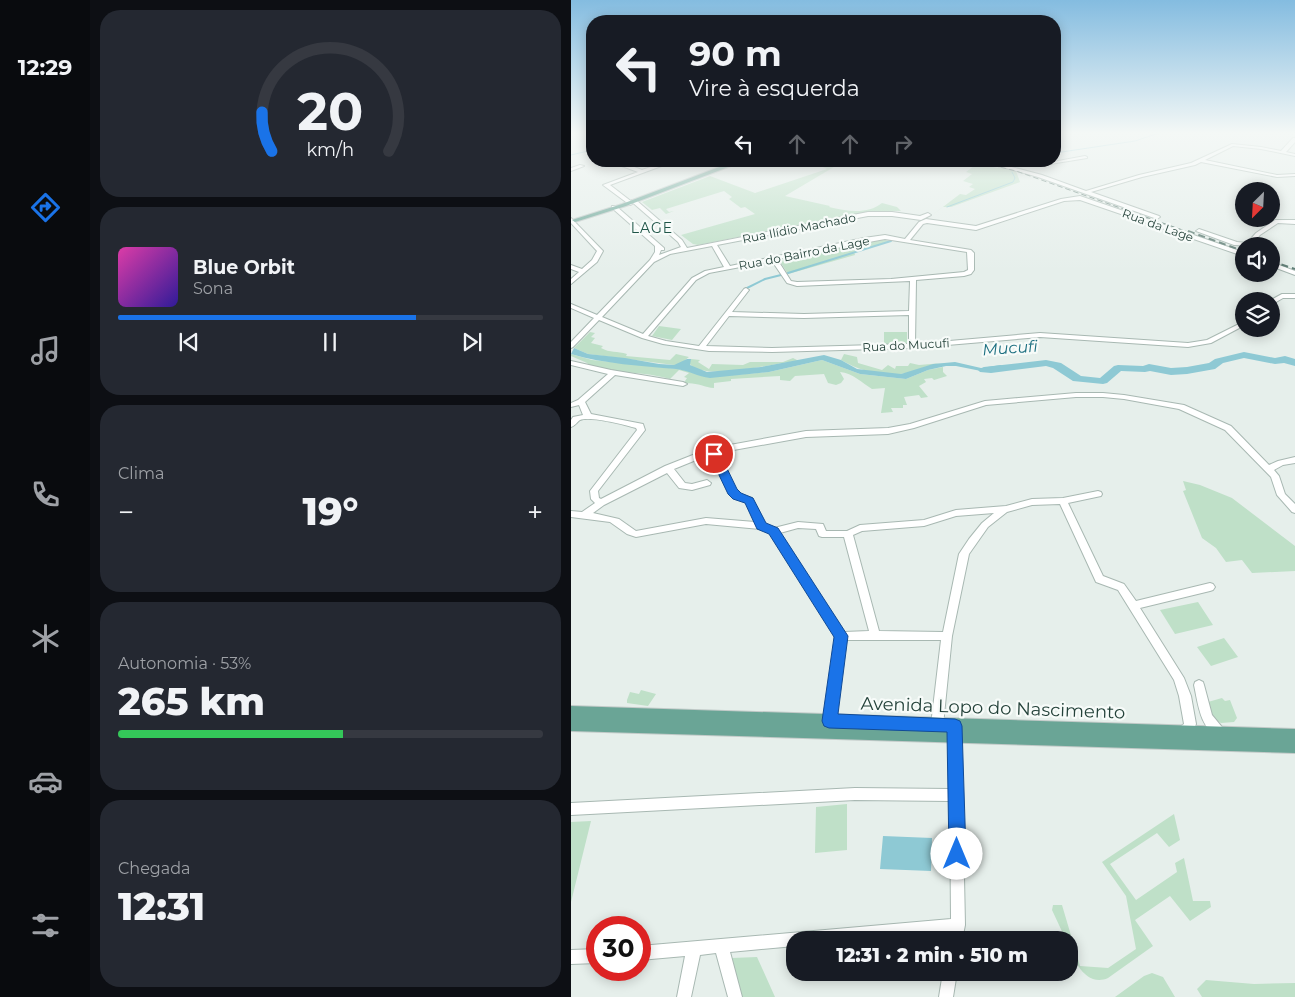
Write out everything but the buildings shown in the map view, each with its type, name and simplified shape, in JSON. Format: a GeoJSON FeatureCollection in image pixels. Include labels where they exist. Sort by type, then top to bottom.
{"type":"FeatureCollection","features":[{"type":"Feature","properties":{"kind":"main road"},"geometry":{"type":"LineString","coordinates":[[572,220],[615,208],[694,179]]}},
{"type":"Feature","properties":{"kind":"main road","name":"Avenida Lopo do Nascimento"},"geometry":{"type":"LineString","coordinates":[[571,713],[937,725],[955,731],[1295,746]]}},
{"type":"Feature","properties":{"kind":"main road","name":"Avenida Lopo do Nascimento"},"geometry":{"type":"LineString","coordinates":[[571,724],[1295,736]]}},
{"type":"Feature","properties":{"kind":"street"},"geometry":{"type":"LineString","coordinates":[[624,179],[606,185],[629,203],[643,208],[682,243]]}},
{"type":"Feature","properties":{"kind":"street"},"geometry":{"type":"LineString","coordinates":[[1047,179],[1157,217]]}},
{"type":"Feature","properties":{"kind":"street"},"geometry":{"type":"LineString","coordinates":[[1087,192],[1137,179]]}},
{"type":"Feature","properties":{"kind":"street","name":"Rua da Lage"},"geometry":{"type":"LineString","coordinates":[[906,241],[926,221],[976,228],[1063,200],[1080,198],[1235,251]]}},
{"type":"Feature","properties":{"kind":"street"},"geometry":{"type":"LineString","coordinates":[[623,214],[623,210],[630,207],[643,208]]}},
{"type":"Feature","properties":{"kind":"street"},"geometry":{"type":"LineString","coordinates":[[615,208],[658,246],[667,251],[677,252]]}},
{"type":"Feature","properties":{"kind":"street","name":"Rua Ilídio Machado"},"geometry":{"type":"LineString","coordinates":[[677,252],[856,216],[903,213],[921,218],[928,216]]}},
{"type":"Feature","properties":{"kind":"street"},"geometry":{"type":"LineString","coordinates":[[571,282],[595,261],[600,251],[572,220]]}},
{"type":"Feature","properties":{"kind":"street"},"geometry":{"type":"LineString","coordinates":[[1199,231],[1236,244],[1249,245],[1258,234],[1277,221],[1295,222]]}},
{"type":"Feature","properties":{"kind":"street","name":"Rua do Bairro da Lage"},"geometry":{"type":"LineString","coordinates":[[644,337],[696,277],[728,268],[873,238],[885,238],[969,251]]}},
{"type":"Feature","properties":{"kind":"street"},"geometry":{"type":"LineString","coordinates":[[658,246],[671,248],[682,243]]}},
{"type":"Feature","properties":{"kind":"street"},"geometry":{"type":"LineString","coordinates":[[652,261],[663,255],[677,252],[682,243]]}},
{"type":"Feature","properties":{"kind":"street","name":"Rua Ilídio Machado"},"geometry":{"type":"LineString","coordinates":[[682,243],[697,248]]}},
{"type":"Feature","properties":{"kind":"street","name":"Rua do Bairro da Lage"},"geometry":{"type":"LineString","coordinates":[[714,244],[728,268]]}},
{"type":"Feature","properties":{"kind":"street"},"geometry":{"type":"LineString","coordinates":[[571,346],[652,261],[658,252],[658,246]]}},
{"type":"Feature","properties":{"kind":"street"},"geometry":{"type":"LineString","coordinates":[[774,259],[787,280],[792,283],[913,280],[969,273],[971,270],[971,253],[969,251]]}},
{"type":"Feature","properties":{"kind":"street"},"geometry":{"type":"LineString","coordinates":[[571,267],[583,271]]}},
{"type":"Feature","properties":{"kind":"street"},"geometry":{"type":"LineString","coordinates":[[1280,267],[1295,273]]}},
{"type":"Feature","properties":{"kind":"street"},"geometry":{"type":"LineString","coordinates":[[912,346],[913,280]]}},
{"type":"Feature","properties":{"kind":"street"},"geometry":{"type":"LineString","coordinates":[[701,348],[746,290]]}},
{"type":"Feature","properties":{"kind":"street"},"geometry":{"type":"LineString","coordinates":[[1280,297],[1295,296]]}},
{"type":"Feature","properties":{"kind":"street","name":"Rua do Mucufi"},"geometry":{"type":"LineString","coordinates":[[571,306],[644,337],[665,343],[701,348],[772,350],[912,346],[1040,335],[1188,345],[1209,342],[1235,328]]}},
{"type":"Feature","properties":{"kind":"street"},"geometry":{"type":"LineString","coordinates":[[727,314],[804,316],[913,313]]}},
{"type":"Feature","properties":{"kind":"street"},"geometry":{"type":"LineString","coordinates":[[571,363],[613,373],[683,384]]}},
{"type":"Feature","properties":{"kind":"street"},"geometry":{"type":"LineString","coordinates":[[571,405],[581,402],[613,373]]}},
{"type":"Feature","properties":{"kind":"street"},"geometry":{"type":"LineString","coordinates":[[583,516],[601,503],[668,468],[704,453],[806,434],[888,431],[911,426],[985,403],[1076,395],[1124,397],[1181,407],[1228,428],[1275,476],[1281,495],[1295,510]]}},
{"type":"Feature","properties":{"kind":"street"},"geometry":{"type":"LineString","coordinates":[[581,402],[588,416]]}},
{"type":"Feature","properties":{"kind":"street"},"geometry":{"type":"LineString","coordinates":[[571,410],[573,422],[588,416],[640,426],[641,430],[594,491],[595,499],[601,503]]}},
{"type":"Feature","properties":{"kind":"street"},"geometry":{"type":"LineString","coordinates":[[704,453],[714,454],[732,491],[737,496],[749,500],[761,526]]}},
{"type":"Feature","properties":{"kind":"street"},"geometry":{"type":"LineString","coordinates":[[1269,469],[1281,463],[1295,460]]}},
{"type":"Feature","properties":{"kind":"street"},"geometry":{"type":"LineString","coordinates":[[668,468],[682,486],[692,487],[707,483]]}},
{"type":"Feature","properties":{"kind":"street"},"geometry":{"type":"LineString","coordinates":[[571,514],[609,519],[621,524],[629,532],[645,533],[706,521],[761,526],[774,531],[809,524],[820,526],[823,534],[849,534],[860,528],[924,523],[956,513],[1006,508],[1031,502],[1063,501],[1098,494]]}},
{"type":"Feature","properties":{"kind":"street"},"geometry":{"type":"LineString","coordinates":[[1063,501],[1099,578],[1121,587],[1179,678],[1185,696],[1189,724],[1188,729],[1181,733]]}},
{"type":"Feature","properties":{"kind":"street"},"geometry":{"type":"LineString","coordinates":[[937,725],[947,636],[964,554],[985,525],[1006,508]]}},
{"type":"Feature","properties":{"kind":"street"},"geometry":{"type":"LineString","coordinates":[[774,531],[841,636],[829,721]]}},
{"type":"Feature","properties":{"kind":"street"},"geometry":{"type":"LineString","coordinates":[[849,534],[875,634]]}},
{"type":"Feature","properties":{"kind":"street"},"geometry":{"type":"LineString","coordinates":[[1133,606],[1210,587]]}},
{"type":"Feature","properties":{"kind":"street"},"geometry":{"type":"LineString","coordinates":[[841,636],[875,634],[947,636]]}},
{"type":"Feature","properties":{"kind":"street"},"geometry":{"type":"LineString","coordinates":[[1199,685],[1208,720],[1214,728],[1225,734]]}},
{"type":"Feature","properties":{"kind":"street"},"geometry":{"type":"LineString","coordinates":[[1185,696],[1202,697]]}},
{"type":"Feature","properties":{"kind":"street"},"geometry":{"type":"LineString","coordinates":[[955,731],[957,795],[956,931]]}},
{"type":"Feature","properties":{"kind":"street"},"geometry":{"type":"LineString","coordinates":[[571,809],[855,794],[957,795]]}},
{"type":"Feature","properties":{"kind":"street"},"geometry":{"type":"LineString","coordinates":[[651,952],[957,925]]}},
{"type":"Feature","properties":{"kind":"street"},"geometry":{"type":"LineString","coordinates":[[721,946],[735,997]]}},
{"type":"Feature","properties":{"kind":"street"},"geometry":{"type":"LineString","coordinates":[[684,997],[694,949]]}},
{"type":"Feature","properties":{"kind":"street"},"geometry":{"type":"LineString","coordinates":[[571,957],[586,956]]}},
{"type":"Feature","properties":{"kind":"street"},"geometry":{"type":"LineString","coordinates":[[946,997],[949,981]]}},
{"type":"Feature","properties":{"kind":"green space"},"geometry":{"type":"Polygon","coordinates":[[[703,179],[717,179],[755,193],[798,179],[815,179],[785,196],[849,211],[863,211],[882,203],[897,207],[901,211],[872,211],[698,245],[693,244],[681,235],[755,214],[745,207],[741,208],[729,199],[732,197],[724,191],[666,209],[669,212],[674,211],[666,214],[660,208],[652,210],[642,202],[703,179]]]}},
{"type":"Feature","properties":{"kind":"green space"},"geometry":{"type":"Polygon","coordinates":[[[966,179],[1019,179],[1020,182],[951,207],[943,207],[931,216],[960,194],[966,195],[975,189],[969,187],[973,184],[963,181],[966,179]]]}},
{"type":"Feature","properties":{"kind":"green space"},"geometry":{"type":"Polygon","coordinates":[[[879,239],[891,241],[854,252],[855,255],[788,274],[779,260],[879,239]]]}},
{"type":"Feature","properties":{"kind":"green space"},"geometry":{"type":"Polygon","coordinates":[[[659,326],[681,329],[672,340],[652,336],[659,326]]]}},
{"type":"Feature","properties":{"kind":"green space"},"geometry":{"type":"Polygon","coordinates":[[[590,332],[595,333],[591,337],[595,338],[591,343],[603,346],[601,348],[607,351],[627,354],[626,356],[670,360],[676,354],[689,357],[680,364],[674,365],[588,354],[574,348],[590,332]]]}},
{"type":"Feature","properties":{"kind":"green space"},"geometry":{"type":"Polygon","coordinates":[[[884,332],[907,332],[907,345],[884,346],[884,332]]]}},
{"type":"Feature","properties":{"kind":"green space"},"geometry":{"type":"Polygon","coordinates":[[[571,354],[592,360],[678,369],[720,376],[769,372],[822,360],[860,374],[906,379],[928,370],[943,367],[943,372],[947,376],[934,380],[932,378],[924,379],[926,382],[919,386],[928,397],[921,398],[919,395],[904,397],[907,405],[903,405],[903,408],[891,408],[893,412],[881,413],[885,388],[872,389],[853,376],[840,372],[844,379],[836,385],[828,383],[824,374],[795,376],[790,381],[780,380],[780,376],[731,379],[731,381],[714,383],[714,388],[695,384],[683,384],[687,378],[684,377],[689,373],[679,370],[670,379],[644,374],[615,372],[589,365],[571,356],[571,354]]]}},
{"type":"Feature","properties":{"kind":"green space"},"geometry":{"type":"Polygon","coordinates":[[[844,354],[857,357],[858,363],[882,370],[888,365],[895,369],[896,366],[908,366],[910,363],[919,365],[943,363],[901,374],[885,374],[869,372],[848,364],[841,360],[844,354]]]}},
{"type":"Feature","properties":{"kind":"green space"},"geometry":{"type":"Polygon","coordinates":[[[793,358],[799,361],[724,371],[697,369],[689,363],[691,359],[700,360],[698,362],[709,369],[712,364],[743,365],[750,362],[783,362],[793,358]]]}},
{"type":"Feature","properties":{"kind":"green space"},"geometry":{"type":"Polygon","coordinates":[[[1183,481],[1200,485],[1232,498],[1295,546],[1295,571],[1252,573],[1242,560],[1226,562],[1216,548],[1202,538],[1183,491],[1186,490],[1183,481]]]}},
{"type":"Feature","properties":{"kind":"green space"},"geometry":{"type":"Polygon","coordinates":[[[1198,602],[1213,625],[1175,634],[1160,610],[1198,602]]]}},
{"type":"Feature","properties":{"kind":"green space"},"geometry":{"type":"Polygon","coordinates":[[[1224,638],[1238,657],[1211,666],[1197,647],[1224,638]]]}},
{"type":"Feature","properties":{"kind":"green space"},"geometry":{"type":"Polygon","coordinates":[[[641,690],[656,694],[648,706],[627,703],[630,692],[639,694],[641,690]]]}},
{"type":"Feature","properties":{"kind":"green space"},"geometry":{"type":"Polygon","coordinates":[[[1222,698],[1225,701],[1230,700],[1237,718],[1234,722],[1221,723],[1213,718],[1208,702],[1222,698]]]}},
{"type":"Feature","properties":{"kind":"green space"},"geometry":{"type":"Polygon","coordinates":[[[847,804],[847,850],[815,853],[816,807],[847,804]]]}},
{"type":"Feature","properties":{"kind":"green space"},"geometry":{"type":"Polygon","coordinates":[[[1174,814],[1180,840],[1169,847],[1157,833],[1110,864],[1136,900],[1177,872],[1175,863],[1184,858],[1193,901],[1210,901],[1211,907],[1190,921],[1170,896],[1135,920],[1153,946],[1108,978],[1100,980],[1086,975],[1078,965],[1078,959],[1080,966],[1108,968],[1136,949],[1126,896],[1102,862],[1174,814]]]}},
{"type":"Feature","properties":{"kind":"green space"},"geometry":{"type":"Polygon","coordinates":[[[591,821],[571,902],[571,822],[591,821]]]}},
{"type":"Feature","properties":{"kind":"green space"},"geometry":{"type":"Polygon","coordinates":[[[1053,905],[1062,905],[1070,931],[1062,931],[1052,910],[1053,905]]]}},
{"type":"Feature","properties":{"kind":"green space"},"geometry":{"type":"Polygon","coordinates":[[[757,957],[775,997],[742,997],[732,958],[757,957]]]}},
{"type":"Feature","properties":{"kind":"green space"},"geometry":{"type":"Polygon","coordinates":[[[1152,973],[1163,977],[1175,997],[1115,997],[1144,976],[1152,973]]]}},
{"type":"Feature","properties":{"kind":"green space"},"geometry":{"type":"Polygon","coordinates":[[[1206,980],[1254,984],[1295,983],[1295,997],[1202,997],[1197,989],[1206,980]]]}},
{"type":"Feature","properties":{"kind":"water"},"geometry":{"type":"Polygon","coordinates":[[[574,348],[588,354],[659,364],[674,365],[691,359],[690,365],[707,372],[761,367],[824,355],[841,360],[857,369],[901,374],[933,364],[955,362],[981,368],[1001,365],[1004,369],[986,372],[946,366],[928,370],[906,379],[860,374],[822,360],[769,372],[710,378],[680,370],[597,360],[571,354],[574,348]]]}},
{"type":"Feature","properties":{"kind":"water"},"geometry":{"type":"Polygon","coordinates":[[[883,836],[932,838],[931,871],[880,869],[883,836]]]}},
{"type":"Feature","properties":{"kind":"waterway"},"geometry":{"type":"LineString","coordinates":[[947,207],[1013,182],[1015,179]]}},
{"type":"Feature","properties":{"kind":"waterway"},"geometry":{"type":"LineString","coordinates":[[788,273],[891,241]]}},
{"type":"Feature","properties":{"kind":"waterway"},"geometry":{"type":"LineString","coordinates":[[745,289],[765,279],[781,275]]}},
{"type":"Feature","properties":{"kind":"waterway","name":"Mucufi"},"geometry":{"type":"LineString","coordinates":[[984,370],[1046,363],[1057,366],[1069,375],[1077,378],[1103,381],[1118,368],[1145,369],[1149,367],[1160,370],[1187,371],[1211,367],[1219,361],[1244,355],[1275,361],[1285,359],[1295,363]]}},
{"type":"Feature","properties":{"kind":"railway"},"geometry":{"type":"LineString","coordinates":[[1037,179],[1191,233]]}},
{"type":"Feature","properties":{"kind":"railway"},"geometry":{"type":"LineString","coordinates":[[1188,231],[1235,248]]}},
{"type":"Feature","properties":{"kind":"railway"},"geometry":{"type":"LineString","coordinates":[[1280,264],[1295,269]]}},
{"type":"Feature","properties":{"kind":"district","name":"LAGE"},"geometry":{"type":"Point","coordinates":[652,228]}},
{"type":"Feature","properties":{"kind":"route"},"geometry":{"type":"LineString","coordinates":[[714,454],[732,491],[737,496],[749,500],[761,526],[774,531],[841,636],[829,721],[955,726],[957,854]]}}]}
